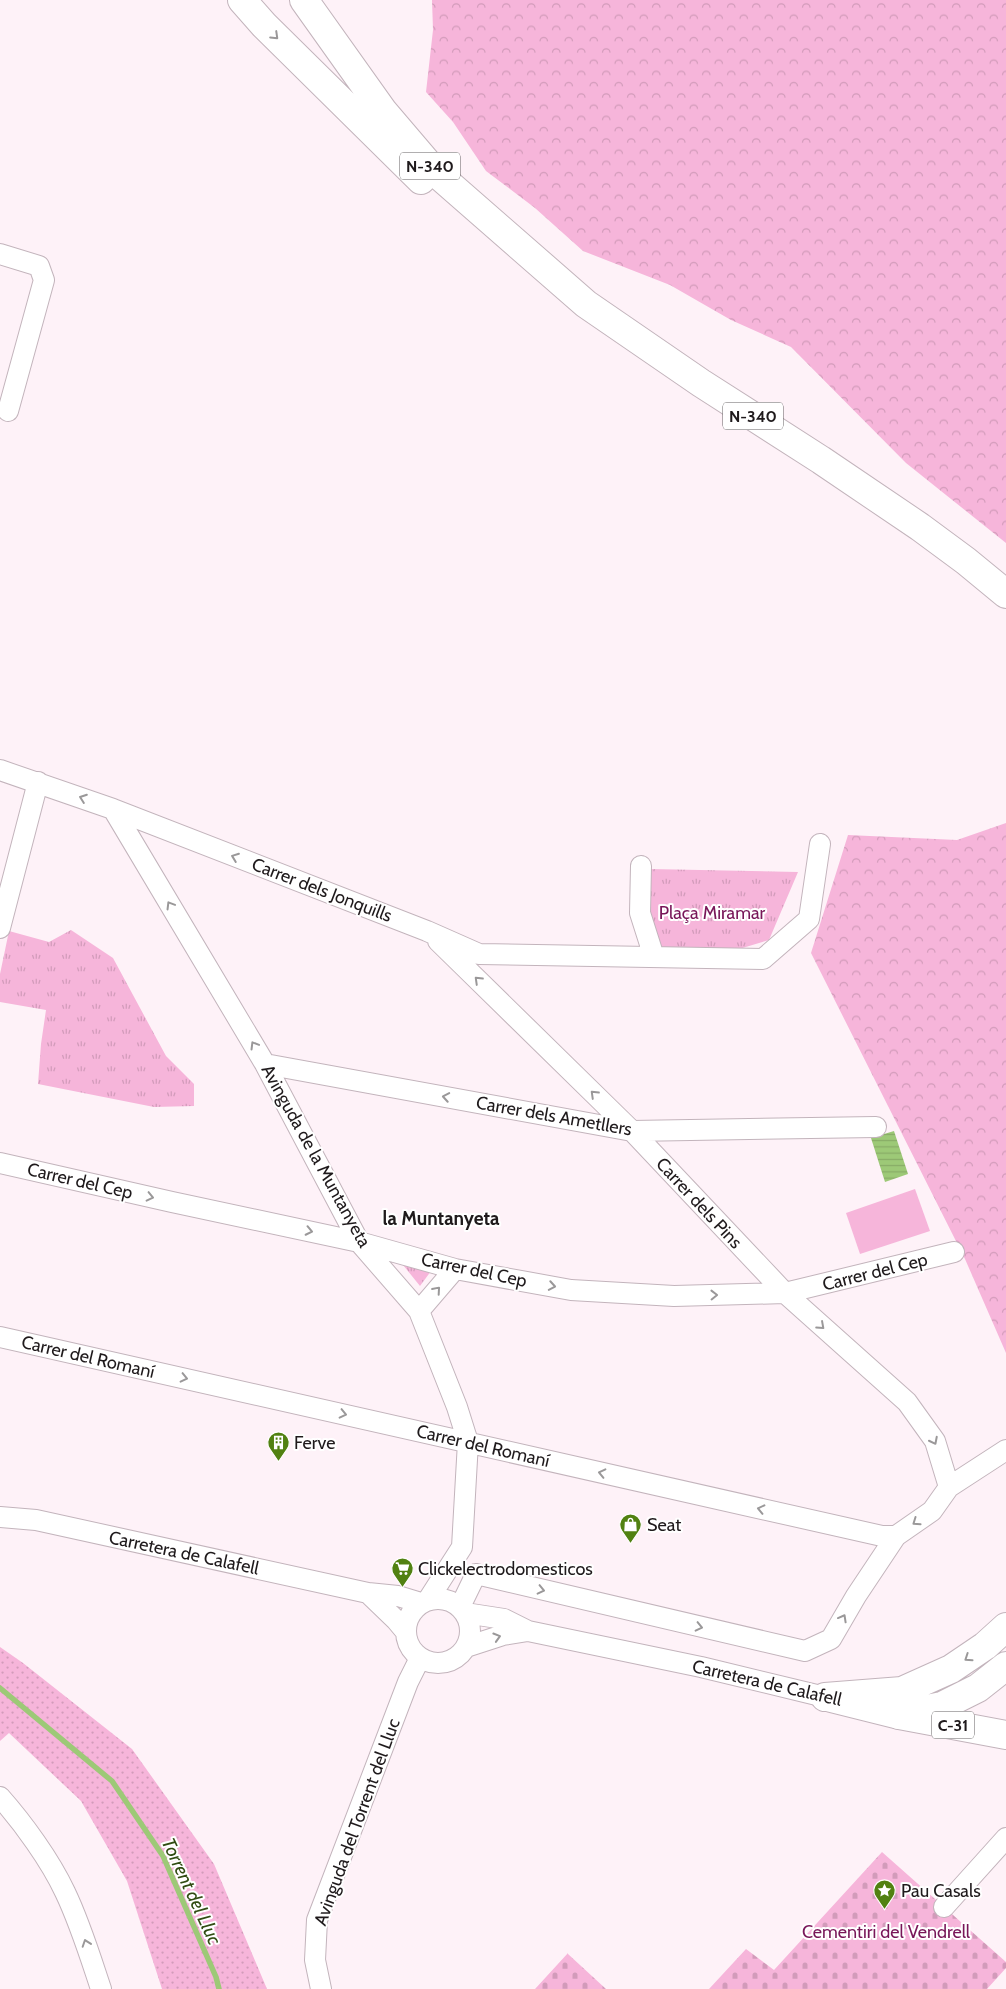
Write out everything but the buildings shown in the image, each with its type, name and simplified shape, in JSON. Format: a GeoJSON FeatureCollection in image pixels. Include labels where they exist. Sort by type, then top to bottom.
{"type":"FeatureCollection","features":[{"type":"Feature","properties":{"kind":"main road"},"geometry":{"type":"LineString","coordinates":[[242,0],[264,25],[434,193],[509,262],[549,291],[586,304]]}},
{"type":"Feature","properties":{"kind":"main road","name":"N-340"},"geometry":{"type":"LineString","coordinates":[[304,0],[383,111],[435,172],[586,304],[701,383],[821,460],[920,527],[1006,594]]}},
{"type":"Feature","properties":{"kind":"main road"},"geometry":{"type":"LineString","coordinates":[[825,1697],[902,1691],[951,1669],[985,1646],[1006,1627]]}},
{"type":"Feature","properties":{"kind":"main road"},"geometry":{"type":"LineString","coordinates":[[899,1715],[942,1706],[978,1688],[1006,1666]]}},
{"type":"Feature","properties":{"kind":"main road","name":"Carretera de Calafell"},"geometry":{"type":"LineString","coordinates":[[825,1697],[899,1715],[1006,1735]]}},
{"type":"Feature","properties":{"kind":"street"},"geometry":{"type":"LineString","coordinates":[[0,254],[39,266],[44,280],[8,411]]}},
{"type":"Feature","properties":{"kind":"street","name":"Carrer dels Jonquills"},"geometry":{"type":"LineString","coordinates":[[0,770],[113,809],[427,931],[479,954],[762,959],[809,919],[820,844]]}},
{"type":"Feature","properties":{"kind":"street"},"geometry":{"type":"LineString","coordinates":[[0,928],[38,782]]}},
{"type":"Feature","properties":{"kind":"street","name":"Avinguda de la Muntanyeta"},"geometry":{"type":"LineString","coordinates":[[113,809],[265,1064],[359,1242],[419,1311],[457,1407],[468,1442],[462,1547],[424,1602]]}},
{"type":"Feature","properties":{"kind":"street"},"geometry":{"type":"LineString","coordinates":[[641,866],[640,913],[654,957]]}},
{"type":"Feature","properties":{"kind":"street","name":"Carrer dels Pins"},"geometry":{"type":"LineString","coordinates":[[427,931],[632,1131],[785,1293],[907,1402],[935,1441],[949,1488]]}},
{"type":"Feature","properties":{"kind":"street","name":"Carrer dels Ametllers"},"geometry":{"type":"LineString","coordinates":[[265,1064],[632,1131],[876,1126]]}},
{"type":"Feature","properties":{"kind":"street","name":"Carrer del Cep"},"geometry":{"type":"LineString","coordinates":[[0,1163],[359,1242],[455,1269],[571,1290],[674,1296],[785,1293],[954,1252]]}},
{"type":"Feature","properties":{"kind":"street"},"geometry":{"type":"LineString","coordinates":[[419,1311],[455,1269]]}},
{"type":"Feature","properties":{"kind":"street","name":"Carrer del Romaní"},"geometry":{"type":"LineString","coordinates":[[0,1337],[872,1534],[896,1536]]}},
{"type":"Feature","properties":{"kind":"street"},"geometry":{"type":"LineString","coordinates":[[476,1574],[805,1652],[831,1639],[856,1596],[896,1536],[932,1511],[949,1488],[1006,1450]]}},
{"type":"Feature","properties":{"kind":"street","name":"Carretera de Calafell"},"geometry":{"type":"LineString","coordinates":[[0,1517],[36,1520],[368,1593],[398,1596],[424,1602]]}},
{"type":"Feature","properties":{"kind":"street"},"geometry":{"type":"LineString","coordinates":[[462,1547],[476,1574],[462,1610]]}},
{"type":"Feature","properties":{"kind":"street"},"geometry":{"type":"LineString","coordinates":[[368,1593],[406,1632],[410,1647],[420,1658],[428,1662],[446,1663],[454,1659],[466,1647],[470,1627],[462,1610],[448,1600],[424,1602],[410,1616],[406,1632]]}},
{"type":"Feature","properties":{"kind":"street","name":"Carretera de Calafell"},"geometry":{"type":"LineString","coordinates":[[462,1610],[504,1618],[528,1631],[701,1667],[825,1697]]}},
{"type":"Feature","properties":{"kind":"street","name":"Carretera de Calafell"},"geometry":{"type":"LineString","coordinates":[[466,1647],[503,1635],[528,1631]]}},
{"type":"Feature","properties":{"kind":"street","name":"Avinguda del Torrent del Lluc"},"geometry":{"type":"LineString","coordinates":[[321,1989],[315,1960],[317,1920],[408,1682],[420,1658]]}},
{"type":"Feature","properties":{"kind":"street"},"geometry":{"type":"LineString","coordinates":[[0,1797],[14,1813],[64,1890],[81,1929],[101,1989]]}},
{"type":"Feature","properties":{"kind":"street"},"geometry":{"type":"LineString","coordinates":[[944,1907],[1006,1838]]}},
{"type":"Feature","properties":{"kind":"green space"},"geometry":{"type":"Polygon","coordinates":[[[432,0],[1006,0],[1006,543],[906,463],[791,347],[731,320],[670,285],[583,251],[535,208],[486,171],[453,122],[426,92],[433,30],[432,0]]]}},
{"type":"Feature","properties":{"kind":"green space"},"geometry":{"type":"Polygon","coordinates":[[[1006,823],[1006,1353],[965,1259],[811,953],[848,835],[957,840],[1006,823]]]}},
{"type":"Feature","properties":{"kind":"green space","name":"Plaça Miramar"},"geometry":{"type":"Polygon","coordinates":[[[649,869],[798,872],[769,940],[716,956],[660,947],[651,917],[649,869]]]}},
{"type":"Feature","properties":{"kind":"green space"},"geometry":{"type":"Polygon","coordinates":[[[71,930],[113,958],[166,1056],[194,1084],[194,1106],[154,1107],[38,1084],[46,1010],[0,1002],[0,974],[9,931],[49,942],[71,930]]]}},
{"type":"Feature","properties":{"kind":"green space"},"geometry":{"type":"Polygon","coordinates":[[[915,1189],[930,1231],[860,1254],[846,1213],[915,1189]]]}},
{"type":"Feature","properties":{"kind":"green space"},"geometry":{"type":"Polygon","coordinates":[[[399,1260],[434,1267],[420,1286],[399,1260]]]}},
{"type":"Feature","properties":{"kind":"green space"},"geometry":{"type":"Polygon","coordinates":[[[0,1647],[132,1749],[214,1864],[267,1989],[162,1989],[127,1881],[81,1801],[9,1733],[0,1741],[0,1647]]]}},
{"type":"Feature","properties":{"kind":"green space","name":"Cementiri del Vendrell"},"geometry":{"type":"Polygon","coordinates":[[[882,1852],[1006,1962],[1006,1968],[987,1989],[709,1989],[746,1949],[774,1970],[882,1852]]]}},
{"type":"Feature","properties":{"kind":"green space"},"geometry":{"type":"Polygon","coordinates":[[[568,1954],[606,1989],[535,1989],[568,1954]]]}},
{"type":"Feature","properties":{"kind":"shaded area"},"geometry":{"type":"Polygon","coordinates":[[[894,1131],[908,1174],[885,1182],[871,1138],[894,1131]]]}},
{"type":"Feature","properties":{"kind":"waterway","name":"Torrent del Lluc"},"geometry":{"type":"LineString","coordinates":[[0,1688],[112,1781],[163,1856],[216,1977],[219,1989]]}},
{"type":"Feature","properties":{"kind":"place","name":"Ferve"},"geometry":{"type":"Point","coordinates":[278,1462]}},
{"type":"Feature","properties":{"kind":"place","name":"Seat"},"geometry":{"type":"Point","coordinates":[631,1544]}},
{"type":"Feature","properties":{"kind":"place","name":"Clickelectrodomesticos"},"geometry":{"type":"Point","coordinates":[402,1588]}},
{"type":"Feature","properties":{"kind":"place","name":"Pau Casals"},"geometry":{"type":"Point","coordinates":[885,1910]}},
{"type":"Feature","properties":{"kind":"district","name":"la Muntanyeta"},"geometry":{"type":"Point","coordinates":[441,1218]}}]}
